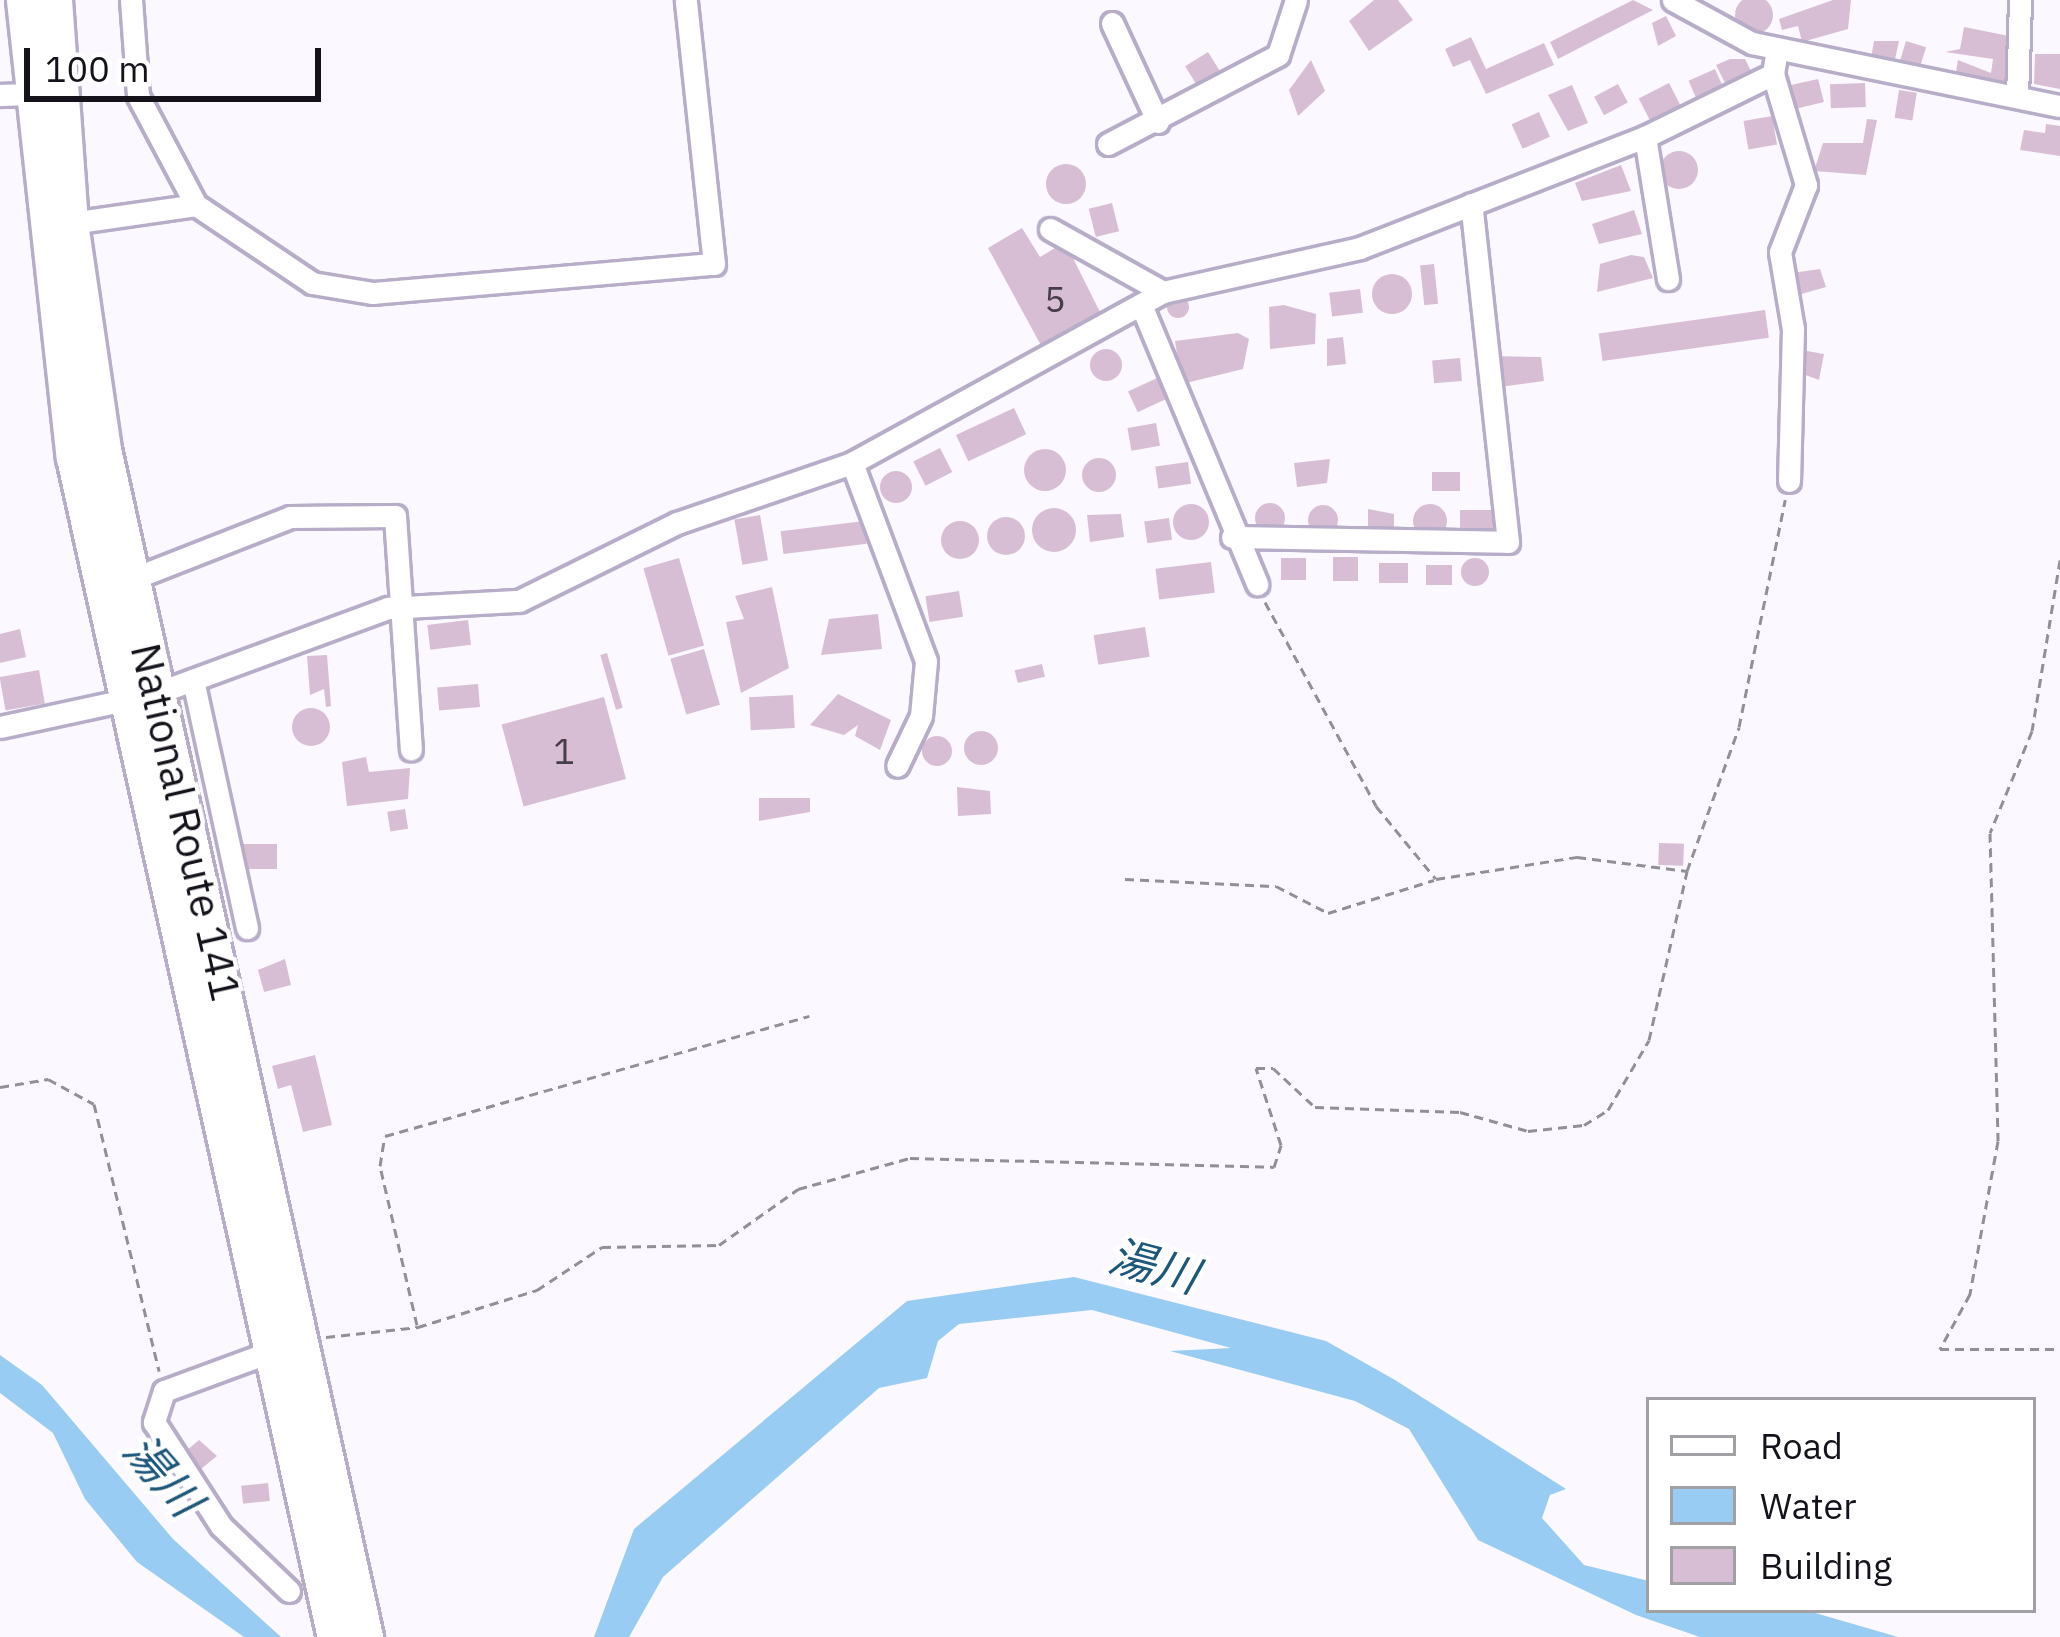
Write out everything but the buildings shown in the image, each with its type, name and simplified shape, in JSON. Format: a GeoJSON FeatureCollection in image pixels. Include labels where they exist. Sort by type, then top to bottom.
{"type":"FeatureCollection","features":[{"type":"Feature","properties":{"kind":"highway","name":"National Route 141"},"geometry":{"type":"LineString","coordinates":[[23,0],[15,95],[55,225],[132,579],[141,698]]}},
{"type":"Feature","properties":{"kind":"highway","name":"National Route 141"},"geometry":{"type":"LineString","coordinates":[[55,0],[55,225],[141,698],[349,1630]]}},
{"type":"Feature","properties":{"kind":"street"},"geometry":{"type":"LineString","coordinates":[[131,0],[138,96],[196,205],[312,283],[373,293],[714,264],[686,0]]}},
{"type":"Feature","properties":{"kind":"street"},"geometry":{"type":"LineString","coordinates":[[1108,144],[1158,122],[1278,55],[1296,0]]}},
{"type":"Feature","properties":{"kind":"street"},"geometry":{"type":"LineString","coordinates":[[1673,0],[1778,48],[2060,106]]}},
{"type":"Feature","properties":{"kind":"street"},"geometry":{"type":"LineString","coordinates":[[2017,98],[2020,0]]}},
{"type":"Feature","properties":{"kind":"street"},"geometry":{"type":"LineString","coordinates":[[1112,23],[1158,122]]}},
{"type":"Feature","properties":{"kind":"street"},"geometry":{"type":"LineString","coordinates":[[1778,48],[1773,74],[1806,185],[1780,252],[1793,328],[1789,481]]}},
{"type":"Feature","properties":{"kind":"street"},"geometry":{"type":"LineString","coordinates":[[0,727],[141,698],[406,607],[519,601],[676,523],[852,463],[1144,312],[1162,292],[1312,262],[1645,137],[1773,74]]}},
{"type":"Feature","properties":{"kind":"street"},"geometry":{"type":"LineString","coordinates":[[1645,137],[1668,279]]}},
{"type":"Feature","properties":{"kind":"street"},"geometry":{"type":"LineString","coordinates":[[1232,537],[1508,542],[1471,204]]}},
{"type":"Feature","properties":{"kind":"street"},"geometry":{"type":"LineString","coordinates":[[55,225],[196,205]]}},
{"type":"Feature","properties":{"kind":"street"},"geometry":{"type":"LineString","coordinates":[[1050,229],[1162,292]]}},
{"type":"Feature","properties":{"kind":"street"},"geometry":{"type":"LineString","coordinates":[[1144,312],[1232,537],[1257,584]]}},
{"type":"Feature","properties":{"kind":"street"},"geometry":{"type":"LineString","coordinates":[[852,463],[926,662],[921,716],[897,766]]}},
{"type":"Feature","properties":{"kind":"street"},"geometry":{"type":"LineString","coordinates":[[132,579],[290,518],[386,511],[400,523],[406,607],[395,618],[411,748]]}},
{"type":"Feature","properties":{"kind":"street"},"geometry":{"type":"LineString","coordinates":[[193,680],[247,928]]}},
{"type":"Feature","properties":{"kind":"street"},"geometry":{"type":"LineString","coordinates":[[285,1346],[164,1391],[154,1422],[166,1453],[289,1591]]}},
{"type":"Feature","properties":{"kind":"path"},"geometry":{"type":"LineString","coordinates":[[285,1346],[418,1327],[537,1290],[602,1247],[719,1245],[798,1190],[910,1159],[1274,1167],[1281,1144],[1256,1068],[1333,1111],[1460,1112],[1528,1131],[1585,1125],[1608,1110],[1649,1040],[1687,871],[1738,727],[1789,481]]}},
{"type":"Feature","properties":{"kind":"path"},"geometry":{"type":"LineString","coordinates":[[2060,560],[2049,573],[2034,722],[1990,833],[2002,1100],[1970,1294],[1940,1349],[2060,1349]]}},
{"type":"Feature","properties":{"kind":"path"},"geometry":{"type":"LineString","coordinates":[[1257,584],[1376,806],[1436,879]]}},
{"type":"Feature","properties":{"kind":"path"},"geometry":{"type":"LineString","coordinates":[[1125,879],[1276,886],[1328,913],[1436,879],[1577,857],[1687,871]]}},
{"type":"Feature","properties":{"kind":"path"},"geometry":{"type":"LineString","coordinates":[[418,1327],[380,1166],[385,1136],[809,1016]]}},
{"type":"Feature","properties":{"kind":"path"},"geometry":{"type":"LineString","coordinates":[[0,1087],[48,1079],[94,1104],[164,1391]]}},
{"type":"Feature","properties":{"kind":"water","name":"湯川"},"geometry":{"type":"Polygon","coordinates":[[[1074,1277],[1326,1341],[1566,1489],[1550,1495],[1542,1518],[1584,1565],[1646,1580],[1646,1613],[1815,1613],[1898,1637],[1700,1637],[1636,1615],[1478,1540],[1409,1429],[1355,1401],[1170,1351],[1231,1348],[1092,1310],[959,1324],[938,1341],[927,1378],[879,1388],[663,1577],[629,1637],[594,1637],[634,1529],[907,1301],[1074,1277]]]}},
{"type":"Feature","properties":{"kind":"water","name":"湯川"},"geometry":{"type":"Polygon","coordinates":[[[0,1355],[42,1385],[173,1539],[281,1637],[244,1637],[137,1562],[85,1499],[53,1433],[0,1393],[0,1355]]]}}]}
